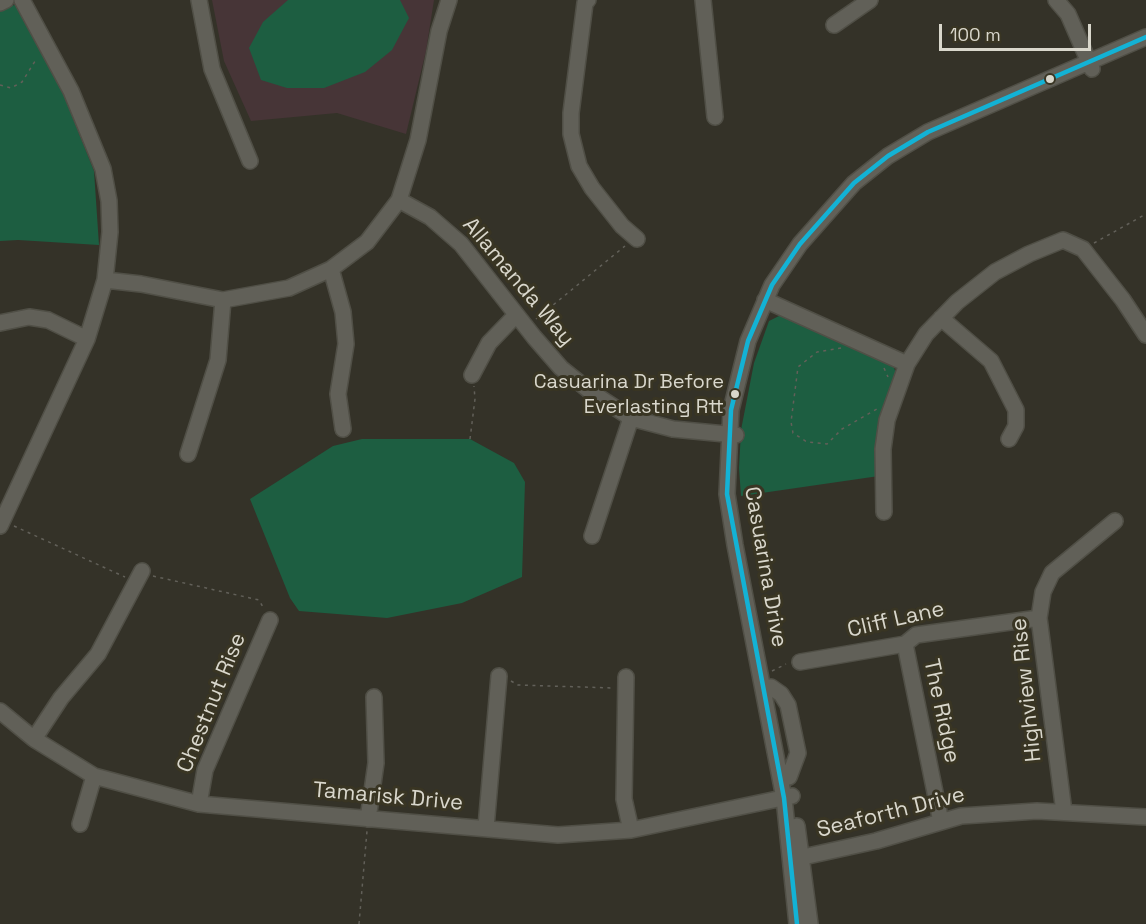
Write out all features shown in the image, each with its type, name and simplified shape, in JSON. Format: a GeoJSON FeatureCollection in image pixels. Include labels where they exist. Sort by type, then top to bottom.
{"type":"FeatureCollection","features":[{"type":"Feature","properties":{"kind":"street"},"geometry":{"type":"LineString","coordinates":[[0,3],[6,0]]}},
{"type":"Feature","properties":{"kind":"street"},"geometry":{"type":"LineString","coordinates":[[0,526],[7,491],[87,339],[105,280],[110,232],[109,201],[103,169],[71,92],[22,0]]}},
{"type":"Feature","properties":{"kind":"street"},"geometry":{"type":"LineString","coordinates":[[199,0],[212,69],[250,161]]}},
{"type":"Feature","properties":{"kind":"street"},"geometry":{"type":"LineString","coordinates":[[105,280],[141,284],[224,300],[289,288],[332,269],[367,242],[399,200],[418,140],[439,32],[449,0]]}},
{"type":"Feature","properties":{"kind":"street"},"geometry":{"type":"LineString","coordinates":[[588,0],[585,3],[571,113],[571,134],[579,166],[592,188],[622,226],[637,239]]}},
{"type":"Feature","properties":{"kind":"street"},"geometry":{"type":"LineString","coordinates":[[703,0],[716,117]]}},
{"type":"Feature","properties":{"kind":"street"},"geometry":{"type":"LineString","coordinates":[[834,25],[870,0]]}},
{"type":"Feature","properties":{"kind":"street"},"geometry":{"type":"LineString","coordinates":[[1056,0],[1068,14],[1090,66]]}},
{"type":"Feature","properties":{"kind":"street","name":"Casuarina Drive"},"geometry":{"type":"LineString","coordinates":[[1090,66],[1146,37]]}},
{"type":"Feature","properties":{"kind":"street","name":"Casuarina Drive"},"geometry":{"type":"LineString","coordinates":[[810,924],[796,859],[788,797],[730,520],[727,466],[737,380],[748,341],[800,244],[854,183],[888,156],[928,132],[1090,66],[1146,47]]}},
{"type":"Feature","properties":{"kind":"street","name":"Allamanda Way"},"geometry":{"type":"LineString","coordinates":[[399,200],[430,217],[461,244],[561,368],[631,418],[673,429],[732,434]]}},
{"type":"Feature","properties":{"kind":"street"},"geometry":{"type":"LineString","coordinates":[[884,512],[883,449],[887,420],[907,364],[926,334],[941,318],[957,302],[995,272],[1029,254],[1064,240],[1083,249],[1123,300],[1146,335]]}},
{"type":"Feature","properties":{"kind":"street"},"geometry":{"type":"LineString","coordinates":[[332,269],[343,312],[346,344],[338,394],[343,429]]}},
{"type":"Feature","properties":{"kind":"street"},"geometry":{"type":"LineString","coordinates":[[188,454],[218,360],[224,300]]}},
{"type":"Feature","properties":{"kind":"street"},"geometry":{"type":"LineString","coordinates":[[769,302],[907,364]]}},
{"type":"Feature","properties":{"kind":"street"},"geometry":{"type":"LineString","coordinates":[[0,323],[29,317],[48,320],[87,339]]}},
{"type":"Feature","properties":{"kind":"street"},"geometry":{"type":"LineString","coordinates":[[941,318],[992,361],[1016,410],[1016,426],[1009,439]]}},
{"type":"Feature","properties":{"kind":"street"},"geometry":{"type":"LineString","coordinates":[[472,375],[489,342],[521,321]]}},
{"type":"Feature","properties":{"kind":"street"},"geometry":{"type":"LineString","coordinates":[[592,536],[631,418]]}},
{"type":"Feature","properties":{"kind":"street","name":"Casuarina Drive"},"geometry":{"type":"LineString","coordinates":[[732,434],[734,481],[740,530],[789,777],[788,797]]}},
{"type":"Feature","properties":{"kind":"street","name":"Highview Rise"},"geometry":{"type":"LineString","coordinates":[[1064,812],[1039,618],[1043,592],[1053,573],[1115,521]]}},
{"type":"Feature","properties":{"kind":"street"},"geometry":{"type":"LineString","coordinates":[[34,739],[61,698],[98,654],[142,571]]}},
{"type":"Feature","properties":{"kind":"street","name":"Cliff Lane"},"geometry":{"type":"LineString","coordinates":[[800,662],[905,644],[916,635],[1039,618]]}},
{"type":"Feature","properties":{"kind":"street","name":"Chestnut Rise"},"geometry":{"type":"LineString","coordinates":[[199,804],[205,770],[270,620]]}},
{"type":"Feature","properties":{"kind":"street","name":"The Ridge"},"geometry":{"type":"LineString","coordinates":[[905,644],[941,822]]}},
{"type":"Feature","properties":{"kind":"street"},"geometry":{"type":"LineString","coordinates":[[486,828],[500,676]]}},
{"type":"Feature","properties":{"kind":"street"},"geometry":{"type":"LineString","coordinates":[[626,683],[624,800],[631,830]]}},
{"type":"Feature","properties":{"kind":"street"},"geometry":{"type":"LineString","coordinates":[[368,819],[376,763],[374,697]]}},
{"type":"Feature","properties":{"kind":"street","name":"Tamarisk Drive"},"geometry":{"type":"LineString","coordinates":[[0,711],[34,739],[94,776],[199,804],[558,835],[631,830],[788,797]]}},
{"type":"Feature","properties":{"kind":"street"},"geometry":{"type":"LineString","coordinates":[[80,824],[94,776]]}},
{"type":"Feature","properties":{"kind":"street","name":"Seaforth Drive"},"geometry":{"type":"LineString","coordinates":[[796,859],[961,816],[1037,811],[1146,817]]}},
{"type":"Feature","properties":{"kind":"street","name":"Casuarina Drive"},"geometry":{"type":"LineString","coordinates":[[796,859],[797,924]]}},
{"type":"Feature","properties":{"kind":"path"},"geometry":{"type":"LineString","coordinates":[[0,85],[11,88],[22,82],[39,55]]}},
{"type":"Feature","properties":{"kind":"path"},"geometry":{"type":"LineString","coordinates":[[1083,249],[1146,214]]}},
{"type":"Feature","properties":{"kind":"path"},"geometry":{"type":"LineString","coordinates":[[521,321],[637,239]]}},
{"type":"Feature","properties":{"kind":"path"},"geometry":{"type":"LineString","coordinates":[[842,348],[817,351],[798,368],[791,422],[793,433],[807,442],[827,444],[842,429],[875,411],[880,405]]}},
{"type":"Feature","properties":{"kind":"path"},"geometry":{"type":"LineString","coordinates":[[884,353],[877,364],[885,368],[888,376],[886,387]]}},
{"type":"Feature","properties":{"kind":"path"},"geometry":{"type":"LineString","coordinates":[[470,439],[475,399],[472,375]]}},
{"type":"Feature","properties":{"kind":"path"},"geometry":{"type":"LineString","coordinates":[[770,682],[774,667],[800,662]]}},
{"type":"Feature","properties":{"kind":"path"},"geometry":{"type":"LineString","coordinates":[[500,676],[518,685],[626,683]]}},
{"type":"Feature","properties":{"kind":"path"},"geometry":{"type":"LineString","coordinates":[[360,924],[368,819]]}},
{"type":"Feature","properties":{"kind":"shaded area"},"geometry":{"type":"Polygon","coordinates":[[[212,0],[434,0],[426,51],[406,134],[337,113],[251,121],[224,61],[212,0]]]}},
{"type":"Feature","properties":{"kind":"green space"},"geometry":{"type":"Polygon","coordinates":[[[288,0],[400,0],[409,18],[392,50],[365,72],[324,88],[287,88],[261,80],[249,48],[263,22],[288,0]]]}},
{"type":"Feature","properties":{"kind":"green space"},"geometry":{"type":"Polygon","coordinates":[[[15,5],[62,91],[94,171],[99,245],[0,241],[0,8],[15,5]]]}},
{"type":"Feature","properties":{"kind":"green space"},"geometry":{"type":"Polygon","coordinates":[[[786,315],[892,363],[896,373],[879,476],[741,496],[739,468],[741,430],[754,363],[769,321],[786,315]]]}},
{"type":"Feature","properties":{"kind":"green space"},"geometry":{"type":"Polygon","coordinates":[[[362,439],[470,439],[514,463],[525,482],[522,577],[462,603],[387,618],[299,611],[290,598],[250,499],[333,446],[362,439]]]}},
{"type":"Feature","properties":{"kind":"transit line"},"geometry":{"type":"LineString","coordinates":[[797,924],[784,798],[727,494],[731,410],[748,341],[772,285],[800,244],[854,183],[888,156],[928,132],[1146,37]]}},
{"type":"Feature","properties":{"kind":"place","name":"Casuarina Dr Before Everlasting Rtt"},"geometry":{"type":"Point","coordinates":[735,394]}}]}
